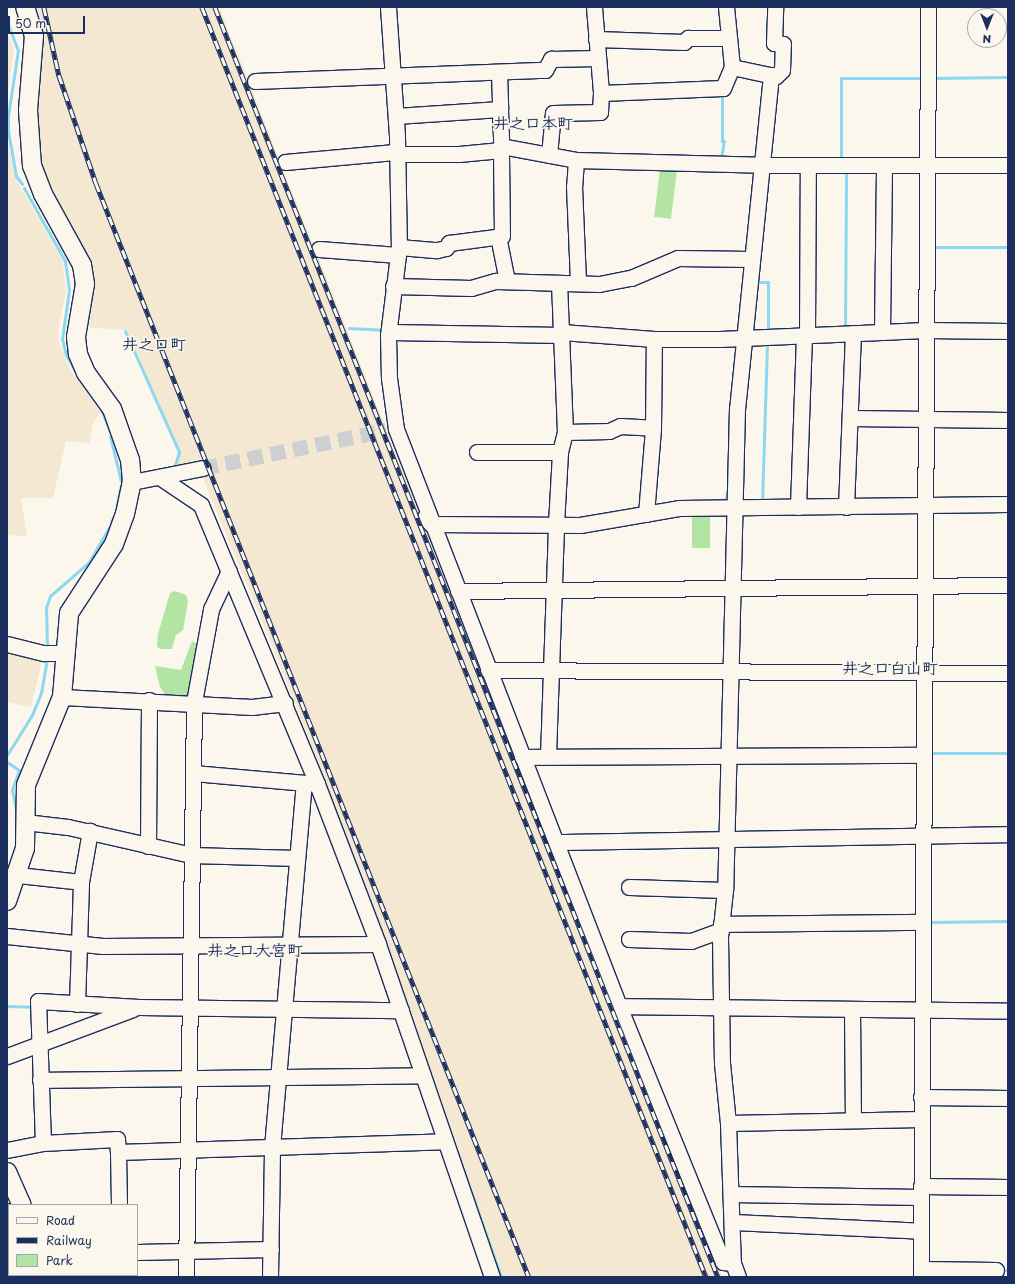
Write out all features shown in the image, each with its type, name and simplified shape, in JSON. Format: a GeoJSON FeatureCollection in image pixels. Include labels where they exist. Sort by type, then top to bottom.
{"type":"FeatureCollection","features":[{"type":"Feature","properties":{"kind":"main road"},"geometry":{"type":"LineString","coordinates":[[7,901],[18,875],[25,848],[26,785],[32,767],[62,697],[69,614],[114,544],[125,514],[132,482],[130,460],[112,409],[86,373],[78,354],[76,337],[85,284],[82,265],[43,194],[32,166],[28,110],[34,36],[25,7]]}},
{"type":"Feature","properties":{"kind":"main road"},"geometry":{"type":"LineString","coordinates":[[7,1172],[22,1204]]}},
{"type":"Feature","properties":{"kind":"street"},"geometry":{"type":"LineString","coordinates":[[388,7],[396,116],[395,153],[398,251],[389,334],[389,378],[396,429],[431,524],[619,1006],[731,1270]]}},
{"type":"Feature","properties":{"kind":"street"},"geometry":{"type":"LineString","coordinates":[[549,155],[553,113],[600,112],[594,7]]}},
{"type":"Feature","properties":{"kind":"street"},"geometry":{"type":"LineString","coordinates":[[600,93],[723,88],[732,67],[726,7]]}},
{"type":"Feature","properties":{"kind":"street"},"geometry":{"type":"LineString","coordinates":[[732,67],[771,76],[776,76],[782,70],[783,44],[774,43],[775,7]]}},
{"type":"Feature","properties":{"kind":"street"},"geometry":{"type":"LineString","coordinates":[[928,7],[924,505],[924,755],[921,1010],[921,1273],[996,1270]]}},
{"type":"Feature","properties":{"kind":"street"},"geometry":{"type":"LineString","coordinates":[[596,40],[684,42],[688,38],[729,38]]}},
{"type":"Feature","properties":{"kind":"street"},"geometry":{"type":"LineString","coordinates":[[255,81],[499,73],[545,70],[551,59],[597,58]]}},
{"type":"Feature","properties":{"kind":"street"},"geometry":{"type":"LineString","coordinates":[[319,249],[398,251],[437,250],[446,248],[449,243],[502,236],[499,73]]}},
{"type":"Feature","properties":{"kind":"street"},"geometry":{"type":"LineString","coordinates":[[731,1270],[733,1222],[720,1007],[721,927],[725,890],[734,509],[738,408],[750,259],[771,76]]}},
{"type":"Feature","properties":{"kind":"street"},"geometry":{"type":"LineString","coordinates":[[396,116],[500,109]]}},
{"type":"Feature","properties":{"kind":"street"},"geometry":{"type":"LineString","coordinates":[[285,162],[395,153],[423,156],[501,148],[576,160],[761,165],[1008,165]]}},
{"type":"Feature","properties":{"kind":"street"},"geometry":{"type":"LineString","coordinates":[[576,160],[574,186],[578,283]]}},
{"type":"Feature","properties":{"kind":"street"},"geometry":{"type":"LineString","coordinates":[[798,507],[805,334],[808,165]]}},
{"type":"Feature","properties":{"kind":"street"},"geometry":{"type":"LineString","coordinates":[[882,332],[884,165]]}},
{"type":"Feature","properties":{"kind":"street"},"geometry":{"type":"LineString","coordinates":[[498,236],[507,282]]}},
{"type":"Feature","properties":{"kind":"street"},"geometry":{"type":"LineString","coordinates":[[393,286],[471,288],[483,283],[507,282],[599,284],[631,278],[678,258],[750,259]]}},
{"type":"Feature","properties":{"kind":"street"},"geometry":{"type":"LineString","coordinates":[[548,756],[556,524],[560,452],[565,432],[559,283]]}},
{"type":"Feature","properties":{"kind":"street"},"geometry":{"type":"LineString","coordinates":[[389,334],[562,334],[654,339],[926,330],[1008,331]]}},
{"type":"Feature","properties":{"kind":"street"},"geometry":{"type":"LineString","coordinates":[[846,506],[853,333]]}},
{"type":"Feature","properties":{"kind":"street"},"geometry":{"type":"LineString","coordinates":[[389,334],[384,343],[383,379],[388,430],[423,515],[431,524],[580,524],[679,508],[734,509],[1008,504]]}},
{"type":"Feature","properties":{"kind":"street"},"geometry":{"type":"LineString","coordinates":[[646,514],[653,428],[654,339]]}},
{"type":"Feature","properties":{"kind":"street"},"geometry":{"type":"LineString","coordinates":[[850,418],[1008,420]]}},
{"type":"Feature","properties":{"kind":"street"},"geometry":{"type":"LineString","coordinates":[[565,432],[608,431],[620,426],[653,428]]}},
{"type":"Feature","properties":{"kind":"street"},"geometry":{"type":"LineString","coordinates":[[477,452],[560,452]]}},
{"type":"Feature","properties":{"kind":"street"},"geometry":{"type":"LineString","coordinates":[[132,482],[161,478],[203,468]]}},
{"type":"Feature","properties":{"kind":"street"},"geometry":{"type":"LineString","coordinates":[[161,478],[201,505],[285,703],[310,783],[378,944],[492,1277]]}},
{"type":"Feature","properties":{"kind":"street"},"geometry":{"type":"LineString","coordinates":[[186,1277],[194,702],[211,609],[229,571]]}},
{"type":"Feature","properties":{"kind":"street"},"geometry":{"type":"LineString","coordinates":[[458,591],[1008,585]]}},
{"type":"Feature","properties":{"kind":"street"},"geometry":{"type":"LineString","coordinates":[[7,644],[44,653],[65,653]]}},
{"type":"Feature","properties":{"kind":"street"},"geometry":{"type":"LineString","coordinates":[[488,670],[1008,673]]}},
{"type":"Feature","properties":{"kind":"street"},"geometry":{"type":"LineString","coordinates":[[62,697],[194,702],[252,707],[285,703]]}},
{"type":"Feature","properties":{"kind":"street"},"geometry":{"type":"LineString","coordinates":[[148,846],[149,700]]}},
{"type":"Feature","properties":{"kind":"street"},"geometry":{"type":"LineString","coordinates":[[522,757],[924,755]]}},
{"type":"Feature","properties":{"kind":"street"},"geometry":{"type":"LineString","coordinates":[[193,773],[310,783]]}},
{"type":"Feature","properties":{"kind":"street"},"geometry":{"type":"LineString","coordinates":[[270,1277],[272,1147],[297,858],[310,783]]}},
{"type":"Feature","properties":{"kind":"street"},"geometry":{"type":"LineString","coordinates":[[25,822],[90,831],[148,846],[192,855],[297,858]]}},
{"type":"Feature","properties":{"kind":"street"},"geometry":{"type":"LineString","coordinates":[[77,1004],[81,882],[90,831]]}},
{"type":"Feature","properties":{"kind":"street"},"geometry":{"type":"LineString","coordinates":[[556,842],[1008,834]]}},
{"type":"Feature","properties":{"kind":"street"},"geometry":{"type":"LineString","coordinates":[[18,875],[81,882]]}},
{"type":"Feature","properties":{"kind":"street"},"geometry":{"type":"LineString","coordinates":[[629,887],[725,890]]}},
{"type":"Feature","properties":{"kind":"street"},"geometry":{"type":"LineString","coordinates":[[629,939],[691,941],[721,927],[922,922]]}},
{"type":"Feature","properties":{"kind":"street"},"geometry":{"type":"LineString","coordinates":[[7,936],[79,944],[378,944]]}},
{"type":"Feature","properties":{"kind":"street"},"geometry":{"type":"LineString","coordinates":[[43,1143],[38,1001],[139,1006],[401,1010]]}},
{"type":"Feature","properties":{"kind":"street"},"geometry":{"type":"LineString","coordinates":[[7,1056],[139,1006]]}},
{"type":"Feature","properties":{"kind":"street"},"geometry":{"type":"LineString","coordinates":[[619,1006],[1008,1011]]}},
{"type":"Feature","properties":{"kind":"street"},"geometry":{"type":"LineString","coordinates":[[852,1009],[853,1120]]}},
{"type":"Feature","properties":{"kind":"street"},"geometry":{"type":"LineString","coordinates":[[40,1080],[423,1075]]}},
{"type":"Feature","properties":{"kind":"street"},"geometry":{"type":"LineString","coordinates":[[921,1096],[1008,1098]]}},
{"type":"Feature","properties":{"kind":"street"},"geometry":{"type":"LineString","coordinates":[[728,1123],[921,1119]]}},
{"type":"Feature","properties":{"kind":"street"},"geometry":{"type":"LineString","coordinates":[[7,1150],[43,1143],[117,1139],[118,1204]]}},
{"type":"Feature","properties":{"kind":"street"},"geometry":{"type":"LineString","coordinates":[[118,1152],[445,1141]]}},
{"type":"Feature","properties":{"kind":"street"},"geometry":{"type":"LineString","coordinates":[[731,1194],[921,1192],[1008,1187]]}},
{"type":"Feature","properties":{"kind":"street"},"geometry":{"type":"LineString","coordinates":[[733,1222],[921,1231]]}},
{"type":"Feature","properties":{"kind":"street"},"geometry":{"type":"LineString","coordinates":[[138,1252],[271,1249]]}},
{"type":"Feature","properties":{"kind":"shaded area"},"geometry":{"type":"Polygon","coordinates":[[[30,7],[219,7],[722,1277],[502,1277],[376,912],[274,650],[197,464],[177,468],[175,463],[180,451],[127,330],[82,327],[90,295],[41,182],[30,7]]]}},
{"type":"Feature","properties":{"kind":"shaded area"},"geometry":{"type":"Polygon","coordinates":[[[7,31],[14,49],[7,99],[7,31]]]}},
{"type":"Feature","properties":{"kind":"shaded area"},"geometry":{"type":"Polygon","coordinates":[[[7,139],[15,178],[63,261],[66,294],[59,323],[59,343],[70,369],[100,412],[92,426],[90,443],[66,441],[53,498],[21,498],[27,536],[7,535],[7,139]]]}},
{"type":"Feature","properties":{"kind":"shaded area"},"geometry":{"type":"Polygon","coordinates":[[[7,647],[43,657],[31,707],[7,702],[7,647]]]}},
{"type":"Feature","properties":{"kind":"green space"},"geometry":{"type":"Polygon","coordinates":[[[660,169],[677,171],[671,219],[654,217],[660,169]]]}},
{"type":"Feature","properties":{"kind":"green space"},"geometry":{"type":"Polygon","coordinates":[[[692,513],[710,513],[710,548],[692,548],[692,513]]]}},
{"type":"Feature","properties":{"kind":"green space"},"geometry":{"type":"Polygon","coordinates":[[[175,591],[186,595],[188,601],[183,630],[176,635],[172,649],[160,649],[157,646],[158,634],[170,593],[175,591]]]}},
{"type":"Feature","properties":{"kind":"green space"},"geometry":{"type":"Polygon","coordinates":[[[192,641],[197,644],[189,695],[166,696],[160,687],[155,666],[181,670],[192,641]]]}},
{"type":"Feature","properties":{"kind":"waterway"},"geometry":{"type":"LineString","coordinates":[[7,22],[18,50],[8,116],[8,131],[16,176],[22,184]]}},
{"type":"Feature","properties":{"kind":"waterway"},"geometry":{"type":"LineString","coordinates":[[933,78],[1008,77]]}},
{"type":"Feature","properties":{"kind":"waterway"},"geometry":{"type":"LineString","coordinates":[[839,160],[841,158],[841,78],[921,78]]}},
{"type":"Feature","properties":{"kind":"waterway"},"geometry":{"type":"LineString","coordinates":[[721,159],[724,141],[722,141],[722,94]]}},
{"type":"Feature","properties":{"kind":"waterway"},"geometry":{"type":"LineString","coordinates":[[845,327],[846,170]]}},
{"type":"Feature","properties":{"kind":"waterway"},"geometry":{"type":"LineString","coordinates":[[24,188],[65,261],[69,290],[62,339],[66,355],[78,376]]}},
{"type":"Feature","properties":{"kind":"waterway"},"geometry":{"type":"LineString","coordinates":[[931,247],[1008,247]]}},
{"type":"Feature","properties":{"kind":"waterway"},"geometry":{"type":"LineString","coordinates":[[754,282],[768,282],[768,330]]}},
{"type":"Feature","properties":{"kind":"waterway"},"geometry":{"type":"LineString","coordinates":[[349,328],[383,330]]}},
{"type":"Feature","properties":{"kind":"waterway"},"geometry":{"type":"LineString","coordinates":[[125,331],[179,452],[175,465]]}},
{"type":"Feature","properties":{"kind":"waterway"},"geometry":{"type":"LineString","coordinates":[[762,503],[767,341]]}},
{"type":"Feature","properties":{"kind":"waterway"},"geometry":{"type":"LineString","coordinates":[[100,406],[109,430]]}},
{"type":"Feature","properties":{"kind":"waterway"},"geometry":{"type":"LineString","coordinates":[[110,436],[121,481]]}},
{"type":"Feature","properties":{"kind":"waterway"},"geometry":{"type":"LineString","coordinates":[[116,510],[121,485]]}},
{"type":"Feature","properties":{"kind":"waterway"},"geometry":{"type":"LineString","coordinates":[[726,502],[727,491]]}},
{"type":"Feature","properties":{"kind":"waterway"},"geometry":{"type":"LineString","coordinates":[[111,522],[114,516]]}},
{"type":"Feature","properties":{"kind":"waterway"},"geometry":{"type":"LineString","coordinates":[[47,648],[46,608],[50,596],[89,562],[109,528]]}},
{"type":"Feature","properties":{"kind":"waterway"},"geometry":{"type":"LineString","coordinates":[[7,755],[32,715],[41,693],[47,658]]}},
{"type":"Feature","properties":{"kind":"waterway"},"geometry":{"type":"LineString","coordinates":[[929,753],[1008,753]]}},
{"type":"Feature","properties":{"kind":"waterway"},"geometry":{"type":"LineString","coordinates":[[7,762],[19,770],[12,790],[17,813]]}},
{"type":"Feature","properties":{"kind":"waterway"},"geometry":{"type":"LineString","coordinates":[[323,780],[381,931]]}},
{"type":"Feature","properties":{"kind":"waterway"},"geometry":{"type":"LineString","coordinates":[[927,922],[1008,921]]}},
{"type":"Feature","properties":{"kind":"waterway"},"geometry":{"type":"LineString","coordinates":[[7,1006],[32,1007]]}},
{"type":"Feature","properties":{"kind":"waterway"},"geometry":{"type":"LineString","coordinates":[[457,1152],[501,1277]]}},
{"type":"Feature","properties":{"kind":"waterway"},"geometry":{"type":"LineString","coordinates":[[1000,1270],[1008,1270]]}},
{"type":"Feature","properties":{"kind":"tunnel"},"geometry":{"type":"LineString","coordinates":[[203,468],[386,430]]}},
{"type":"Feature","properties":{"kind":"railway"},"geometry":{"type":"LineString","coordinates":[[44,7],[59,75],[96,183],[529,1277]]}},
{"type":"Feature","properties":{"kind":"railway"},"geometry":{"type":"LineString","coordinates":[[202,7],[706,1277]]}},
{"type":"Feature","properties":{"kind":"railway"},"geometry":{"type":"LineString","coordinates":[[215,7],[718,1277]]}},
{"type":"Feature","properties":{"kind":"district","name":"井之口本町"},"geometry":{"type":"Point","coordinates":[533,122]}},
{"type":"Feature","properties":{"kind":"district","name":"井之口町"},"geometry":{"type":"Point","coordinates":[154,343]}},
{"type":"Feature","properties":{"kind":"district","name":"井之口白山町"},"geometry":{"type":"Point","coordinates":[890,667]}},
{"type":"Feature","properties":{"kind":"district","name":"井之口大宮町"},"geometry":{"type":"Point","coordinates":[255,949]}}]}
